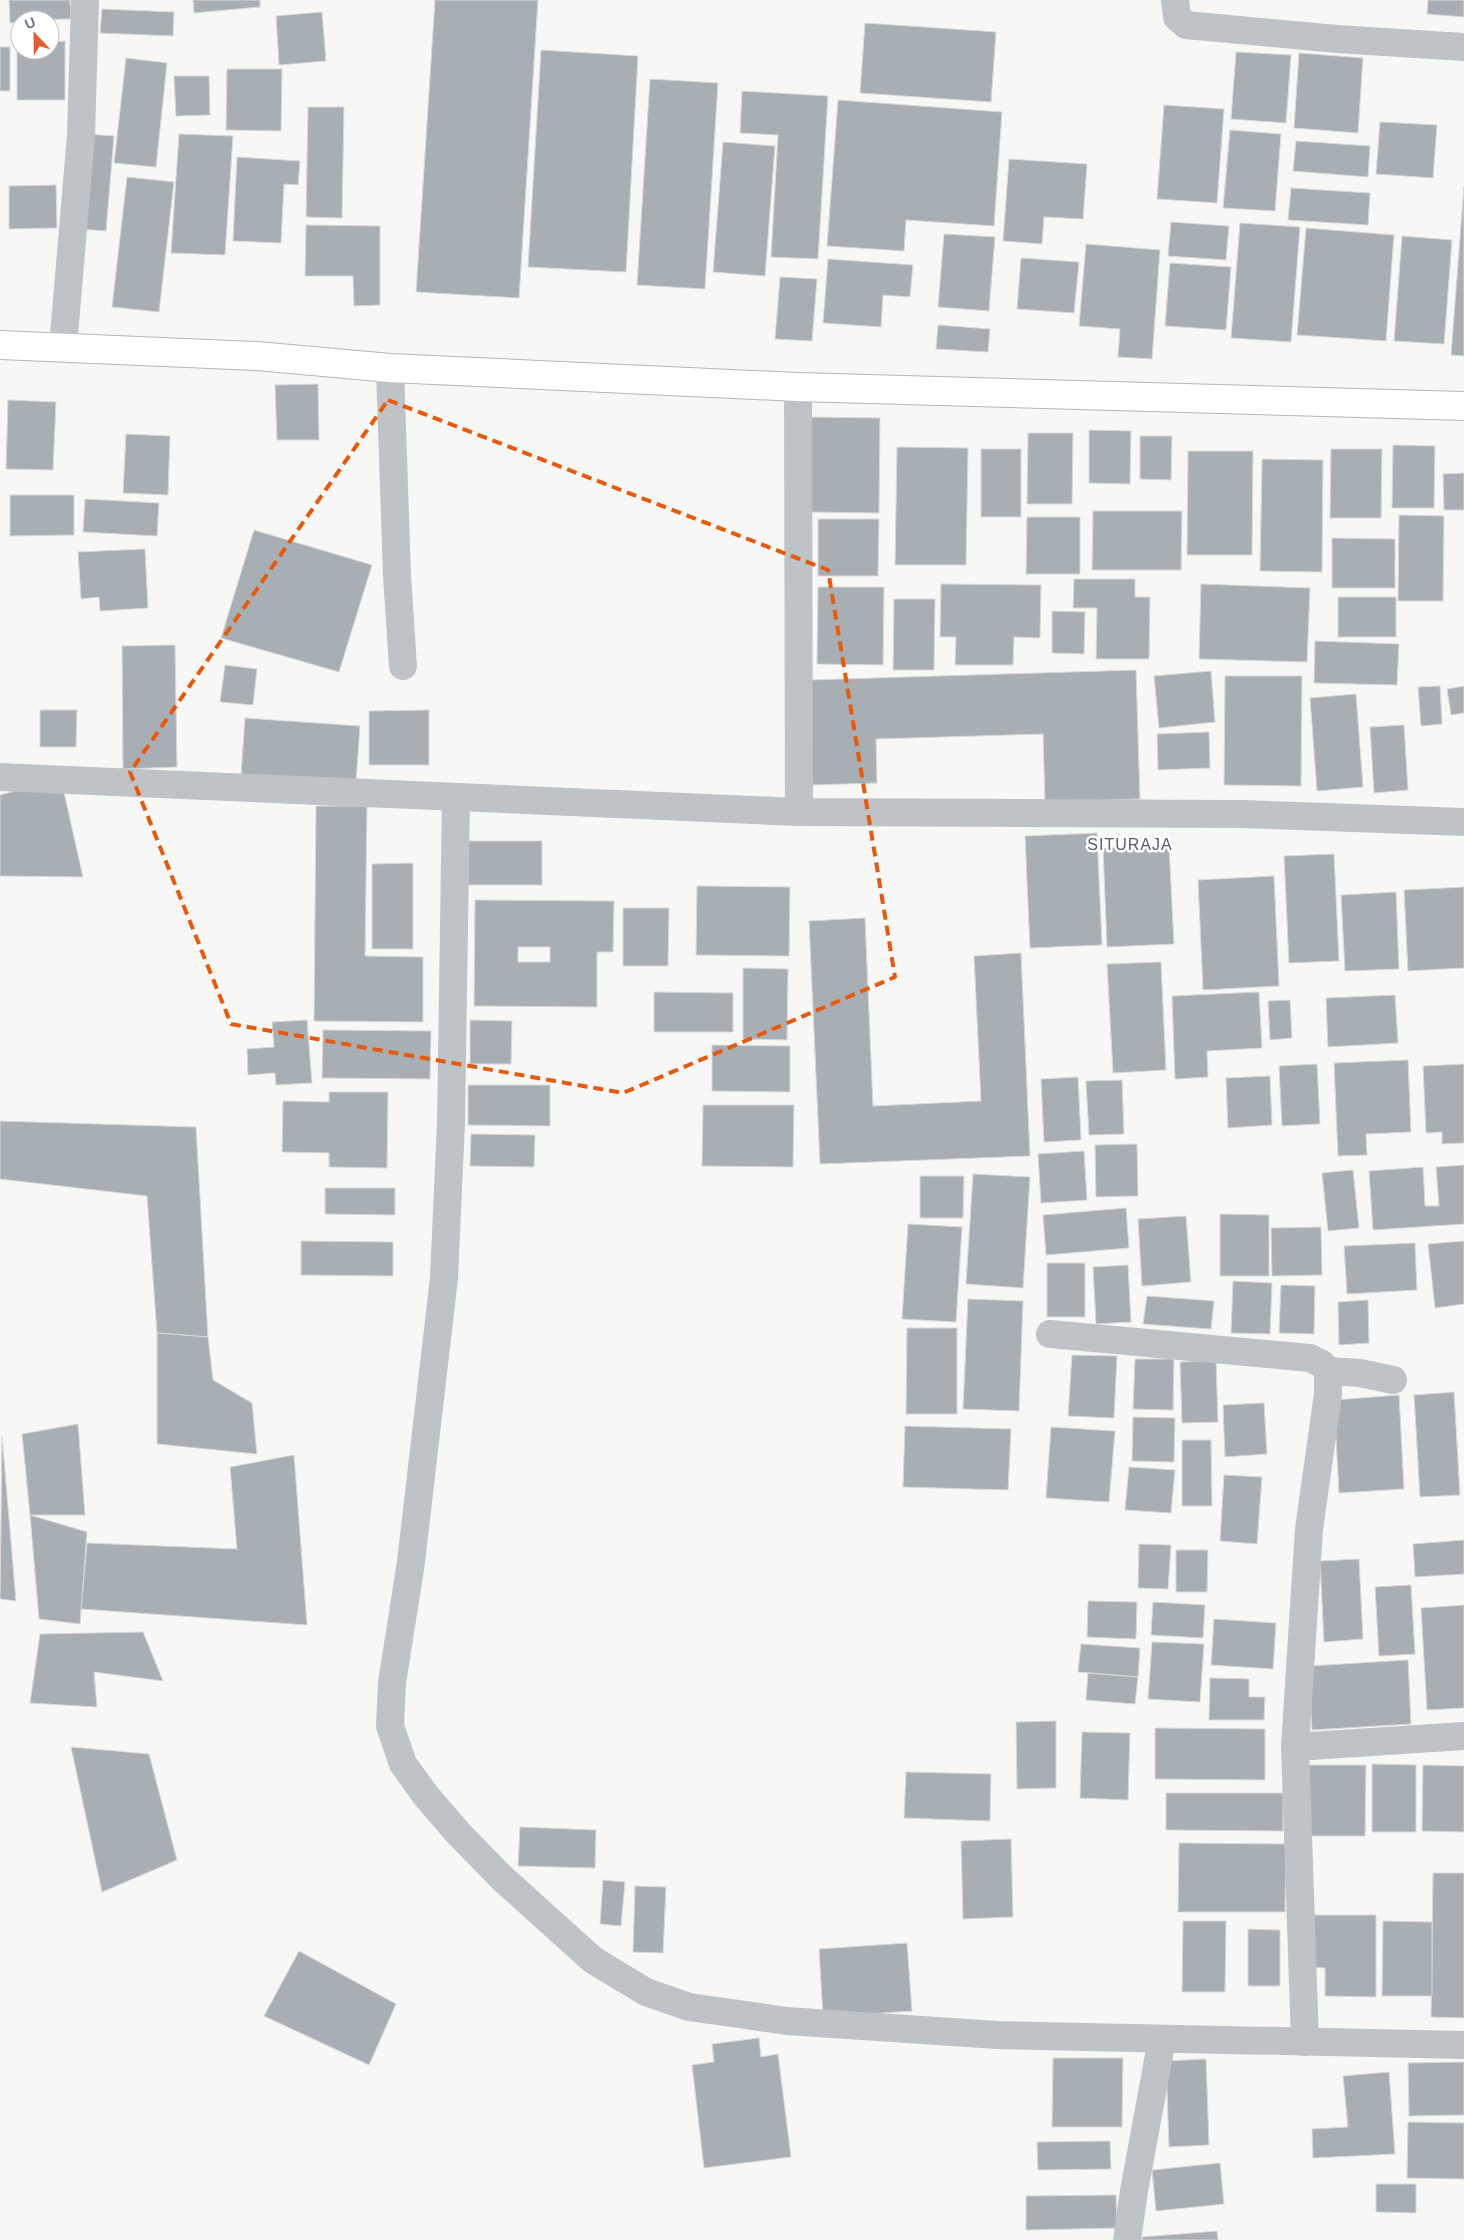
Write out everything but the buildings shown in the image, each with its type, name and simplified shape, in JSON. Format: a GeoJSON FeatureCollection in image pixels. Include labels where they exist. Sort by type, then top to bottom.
{"type":"FeatureCollection","features":[{"type":"Feature","properties":{"kind":"main road"},"geometry":{"type":"LineString","coordinates":[[0,345],[257,356],[390,368],[798,387],[1464,406]]}},
{"type":"Feature","properties":{"kind":"street"},"geometry":{"type":"LineString","coordinates":[[63,347],[81,136],[85,0]]}},
{"type":"Feature","properties":{"kind":"street"},"geometry":{"type":"LineString","coordinates":[[1175,0],[1177,17],[1186,25],[1337,39],[1464,47]]}},
{"type":"Feature","properties":{"kind":"street"},"geometry":{"type":"LineString","coordinates":[[390,368],[397,576],[403,666]]}},
{"type":"Feature","properties":{"kind":"street"},"geometry":{"type":"LineString","coordinates":[[798,387],[799,812]]}},
{"type":"Feature","properties":{"kind":"street"},"geometry":{"type":"LineString","coordinates":[[0,777],[799,812],[1240,814],[1464,822]]}},
{"type":"Feature","properties":{"kind":"street"},"geometry":{"type":"LineString","coordinates":[[456,797],[452,1123],[444,1278],[411,1562],[391,1700],[390,1726],[403,1764],[427,1797],[459,1834],[502,1878],[593,1960],[646,1992],[689,2007],[787,2021],[997,2035],[1464,2044]]}},
{"type":"Feature","properties":{"kind":"street"},"geometry":{"type":"LineString","coordinates":[[1050,1334],[1310,1358],[1322,1364],[1328,1371],[1328,1394],[1308,1529],[1295,1747],[1305,2042]]}},
{"type":"Feature","properties":{"kind":"street"},"geometry":{"type":"LineString","coordinates":[[1328,1371],[1360,1373],[1393,1380]]}},
{"type":"Feature","properties":{"kind":"street"},"geometry":{"type":"LineString","coordinates":[[1295,1747],[1464,1736]]}},
{"type":"Feature","properties":{"kind":"street"},"geometry":{"type":"LineString","coordinates":[[1127,2240],[1134,2191],[1162,2039]]}},
{"type":"Feature","properties":{"kind":"highlighted area"},"geometry":{"type":"Polygon","coordinates":[[[388,400],[828,570],[895,977],[623,1093],[231,1024],[130,772],[388,400]]]}},
{"type":"Feature","properties":{"kind":"district","name":"SITURAJA"},"geometry":{"type":"Point","coordinates":[1130,844]}}]}
